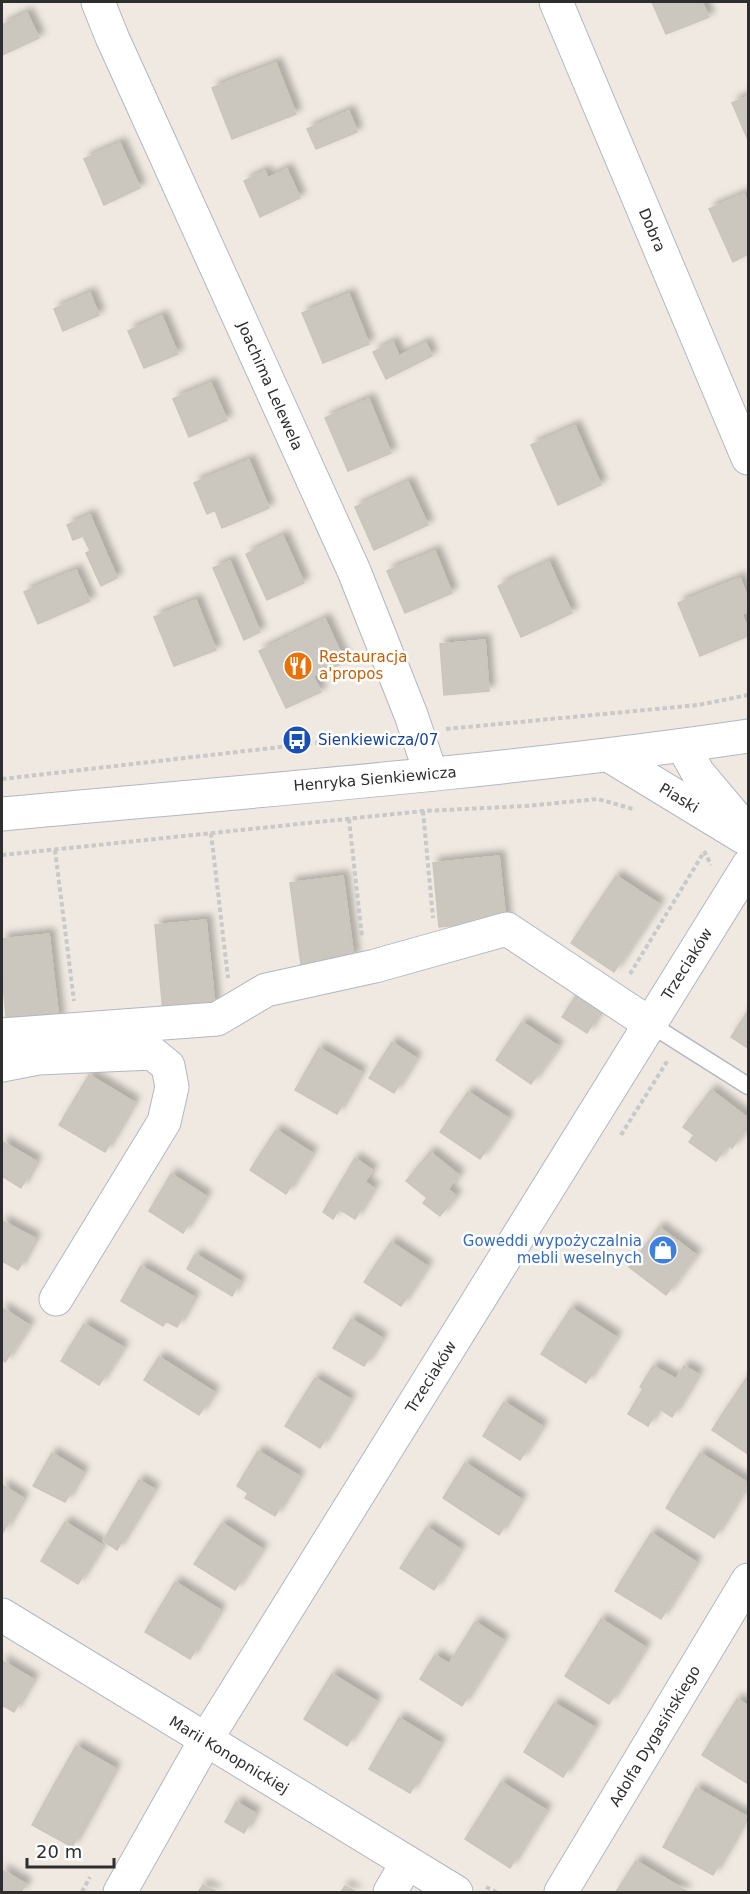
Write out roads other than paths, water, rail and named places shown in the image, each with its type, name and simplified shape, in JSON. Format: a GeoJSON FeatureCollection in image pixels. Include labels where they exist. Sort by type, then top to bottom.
{"type":"FeatureCollection","features":[{"type":"Feature","properties":{"kind":"street","name":"Joachima Lelewela"},"geometry":{"type":"LineString","coordinates":[[98,2],[354,572],[417,731],[431,774]]}},
{"type":"Feature","properties":{"kind":"street","name":"Dobra"},"geometry":{"type":"LineString","coordinates":[[556,2],[748,458]]}},
{"type":"Feature","properties":{"kind":"street","name":"Henryka Sienkiewicza"},"geometry":{"type":"LineString","coordinates":[[2,814],[610,756],[748,736]]}},
{"type":"Feature","properties":{"kind":"street","name":"Piaski"},"geometry":{"type":"LineString","coordinates":[[683,746],[698,773],[748,833]]}},
{"type":"Feature","properties":{"kind":"street","name":"Piaski"},"geometry":{"type":"LineString","coordinates":[[610,756],[748,840]]}},
{"type":"Feature","properties":{"kind":"street","name":"Trzeciaków"},"geometry":{"type":"LineString","coordinates":[[120,1893],[205,1741],[742,877]]}},
{"type":"Feature","properties":{"kind":"street"},"geometry":{"type":"LineString","coordinates":[[3,1046],[78,1030],[217,1019],[266,990],[365,968],[507,929],[650,1024]]}},
{"type":"Feature","properties":{"kind":"street"},"geometry":{"type":"LineString","coordinates":[[3,1046],[38,1058],[152,1053],[168,1066],[172,1087],[164,1122],[56,1299]]}},
{"type":"Feature","properties":{"kind":"street","name":"Adolfa Dygasińskiego"},"geometry":{"type":"LineString","coordinates":[[561,1893],[748,1580]]}},
{"type":"Feature","properties":{"kind":"street","name":"Marii Konopnickiej"},"geometry":{"type":"LineString","coordinates":[[2,1616],[407,1863],[471,1889]]}},
{"type":"Feature","properties":{"kind":"street"},"geometry":{"type":"LineString","coordinates":[[390,1893],[407,1863]]}},
{"type":"Feature","properties":{"kind":"lane"},"geometry":{"type":"LineString","coordinates":[[650,1024],[748,1086]]}},
{"type":"Feature","properties":{"kind":"place","name":"Restauracja a'propos"},"geometry":{"type":"Point","coordinates":[298,666]}},
{"type":"Feature","properties":{"kind":"place","name":"Sienkiewicza/07"},"geometry":{"type":"Point","coordinates":[297,740]}},
{"type":"Feature","properties":{"kind":"place","name":"Goweddi wypożyczalnia mebli weselnych"},"geometry":{"type":"Point","coordinates":[663,1250]}}]}
